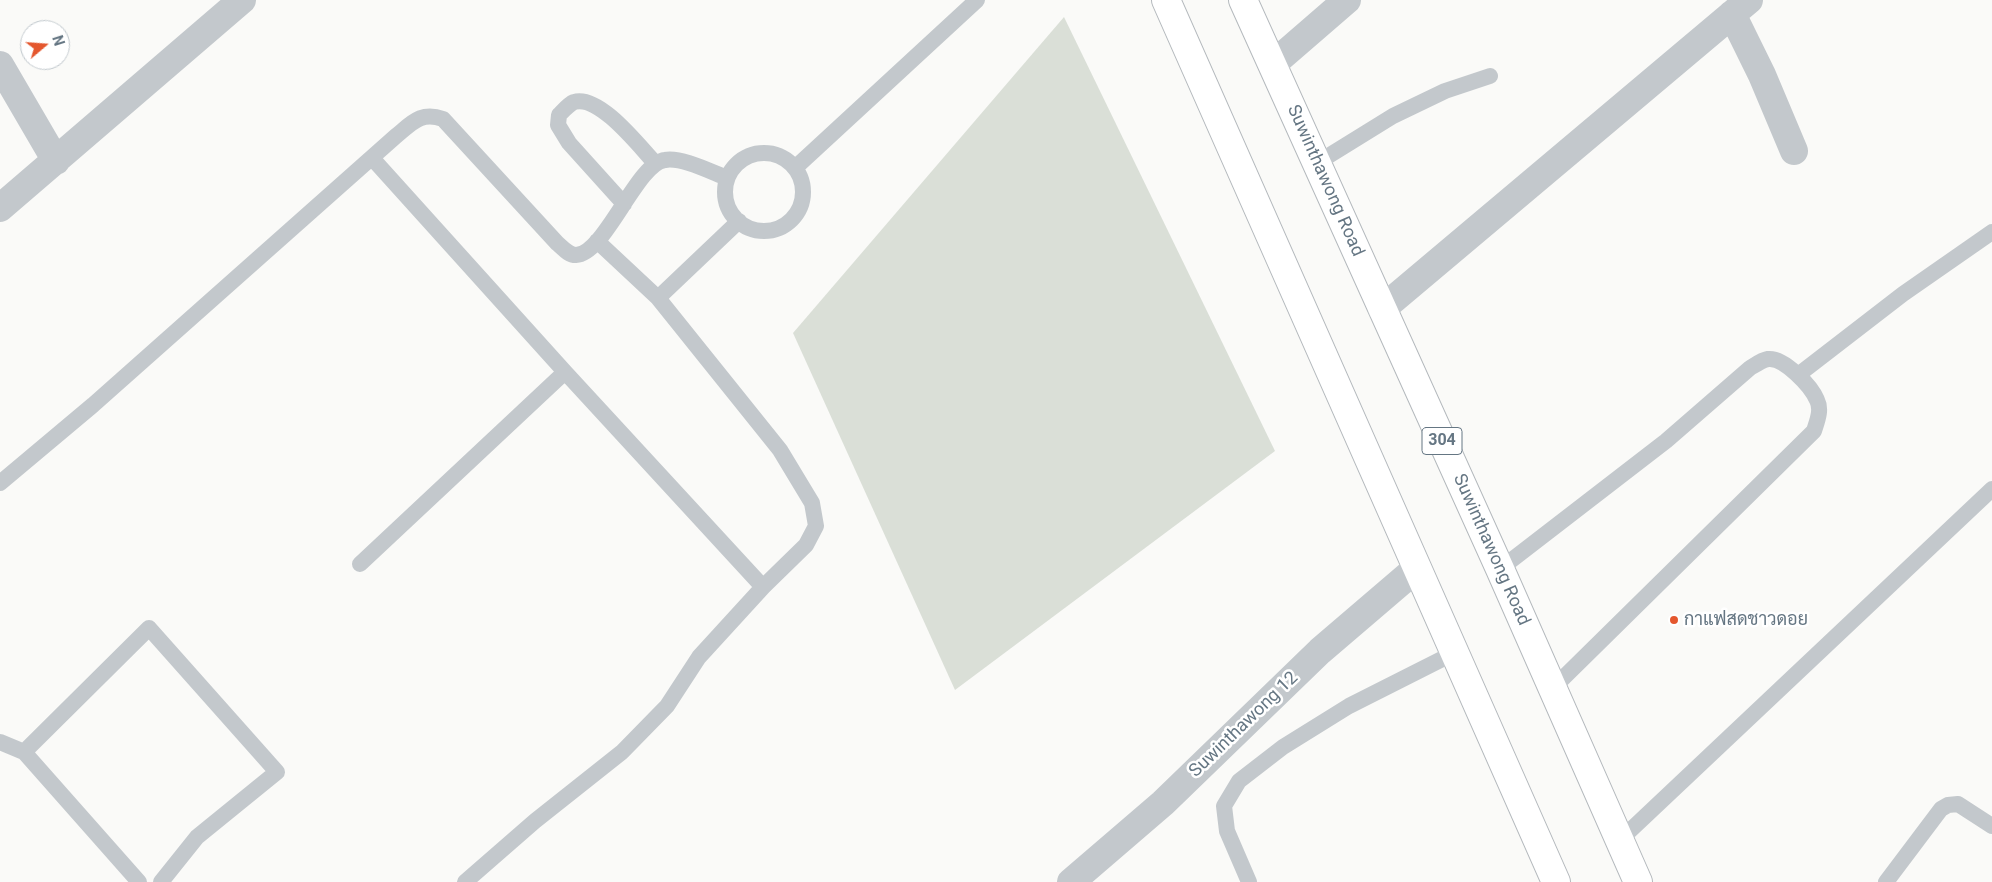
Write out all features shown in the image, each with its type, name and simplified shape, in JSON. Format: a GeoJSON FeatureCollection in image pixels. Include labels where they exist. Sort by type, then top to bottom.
{"type":"FeatureCollection","features":[{"type":"Feature","properties":{"kind":"highway"},"geometry":{"type":"LineString","coordinates":[[1147,0],[1196,67]]}},
{"type":"Feature","properties":{"kind":"highway"},"geometry":{"type":"LineString","coordinates":[[1166,0],[1556,882]]}},
{"type":"Feature","properties":{"kind":"highway","name":"Suwinthawong Road"},"geometry":{"type":"LineString","coordinates":[[1247,2],[1638,882]]}},
{"type":"Feature","properties":{"kind":"street"},"geometry":{"type":"LineString","coordinates":[[1273,64],[1348,0]]}},
{"type":"Feature","properties":{"kind":"street"},"geometry":{"type":"LineString","coordinates":[[0,208],[56,161],[231,4]]}},
{"type":"Feature","properties":{"kind":"street"},"geometry":{"type":"LineString","coordinates":[[1382,309],[1741,7],[1762,75],[1794,151]]}},
{"type":"Feature","properties":{"kind":"street"},"geometry":{"type":"LineString","coordinates":[[0,65],[56,161]]}},
{"type":"Feature","properties":{"kind":"street","name":"Suwinthawong 12"},"geometry":{"type":"LineString","coordinates":[[1071,882],[1163,803],[1320,651],[1417,568]]}},
{"type":"Feature","properties":{"kind":"lane"},"geometry":{"type":"LineString","coordinates":[[796,168],[977,0]]}},
{"type":"Feature","properties":{"kind":"lane"},"geometry":{"type":"LineString","coordinates":[[1317,163],[1392,116],[1446,91],[1490,76]]}},
{"type":"Feature","properties":{"kind":"lane"},"geometry":{"type":"LineString","coordinates":[[624,204],[568,143],[558,126],[559,115],[572,102],[585,101],[595,105],[611,116],[655,163]]}},
{"type":"Feature","properties":{"kind":"lane"},"geometry":{"type":"LineString","coordinates":[[0,484],[419,118],[433,115],[443,118],[568,253],[577,255],[585,252],[597,241],[640,180],[655,163],[665,160],[676,160],[727,178]]}},
{"type":"Feature","properties":{"kind":"lane"},"geometry":{"type":"LineString","coordinates":[[767,152],[783,156],[796,168],[804,187],[801,208],[789,224],[770,232],[749,229],[739,221],[726,204],[724,191],[727,178],[736,164],[750,155],[767,152]]}},
{"type":"Feature","properties":{"kind":"lane"},"geometry":{"type":"LineString","coordinates":[[372,158],[565,372],[763,587]]}},
{"type":"Feature","properties":{"kind":"lane"},"geometry":{"type":"LineString","coordinates":[[658,298],[739,221]]}},
{"type":"Feature","properties":{"kind":"lane"},"geometry":{"type":"LineString","coordinates":[[1798,375],[1903,294],[1992,232]]}},
{"type":"Feature","properties":{"kind":"lane"},"geometry":{"type":"LineString","coordinates":[[465,882],[535,821],[622,752],[667,706],[699,657],[763,587],[806,545],[816,526],[812,503],[780,450],[658,298],[597,241]]}},
{"type":"Feature","properties":{"kind":"lane"},"geometry":{"type":"LineString","coordinates":[[1500,569],[1666,441],[1750,368],[1766,359],[1777,360],[1798,375],[1818,401],[1819,415],[1814,431],[1552,689]]}},
{"type":"Feature","properties":{"kind":"lane"},"geometry":{"type":"LineString","coordinates":[[360,564],[565,372]]}},
{"type":"Feature","properties":{"kind":"lane"},"geometry":{"type":"LineString","coordinates":[[1620,840],[1992,488]]}},
{"type":"Feature","properties":{"kind":"lane"},"geometry":{"type":"LineString","coordinates":[[24,752],[149,628],[277,772],[197,837],[161,882]]}},
{"type":"Feature","properties":{"kind":"lane"},"geometry":{"type":"LineString","coordinates":[[1249,882],[1227,831],[1224,806],[1239,781],[1282,747],[1349,706],[1454,653]]}},
{"type":"Feature","properties":{"kind":"lane"},"geometry":{"type":"LineString","coordinates":[[0,742],[24,752],[139,882]]}},
{"type":"Feature","properties":{"kind":"lane"},"geometry":{"type":"LineString","coordinates":[[1886,882],[1940,809],[1948,805],[1958,804],[1992,826]]}},
{"type":"Feature","properties":{"kind":"shaded area"},"geometry":{"type":"Polygon","coordinates":[[[1064,17],[1275,451],[955,690],[793,333],[1064,17]]]}},
{"type":"Feature","properties":{"kind":"place","name":"กาแฟสดชาวดอย"},"geometry":{"type":"Point","coordinates":[1674,620]}}]}
